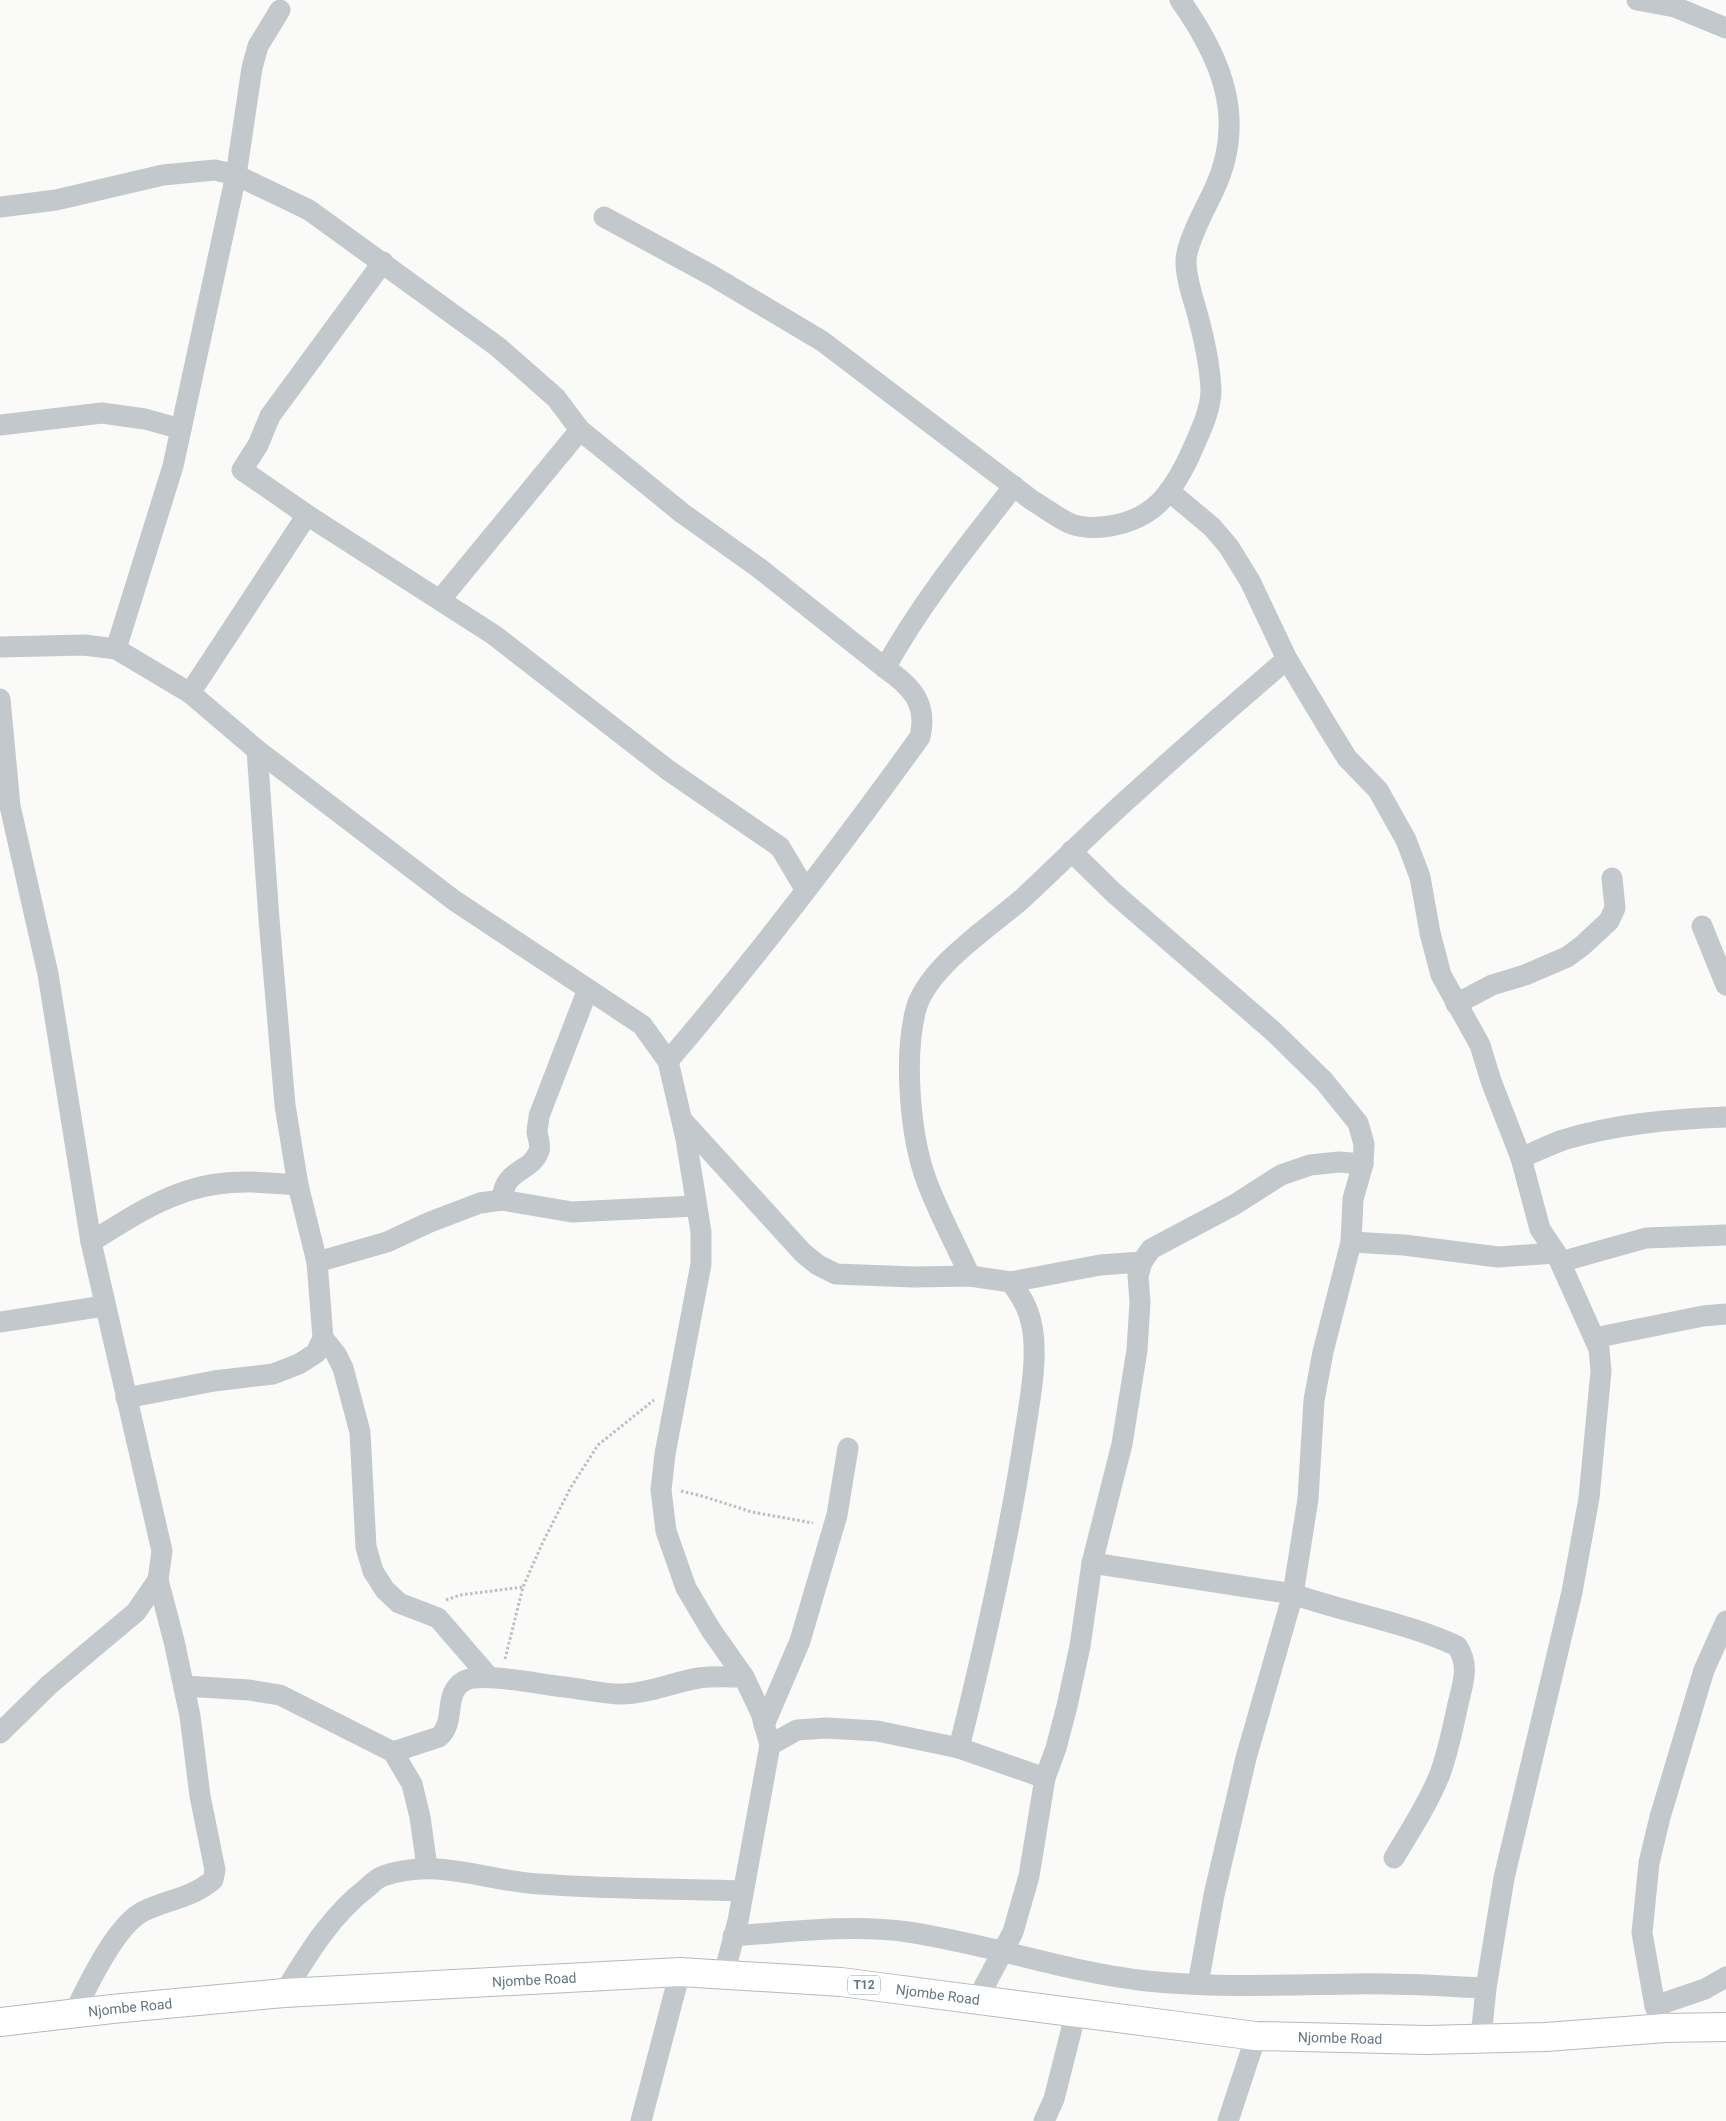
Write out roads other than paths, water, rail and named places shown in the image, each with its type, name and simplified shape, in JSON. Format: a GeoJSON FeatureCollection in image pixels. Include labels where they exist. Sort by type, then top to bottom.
{"type":"FeatureCollection","features":[{"type":"Feature","properties":{"kind":"highway","name":"Njombe Road"},"geometry":{"type":"LineString","coordinates":[[0,2022],[112,2009],[284,1993],[680,1972],[841,1982],[1256,2036],[1427,2040],[1546,2037],[1660,2017],[1726,2027]]}},
{"type":"Feature","properties":{"kind":"street"},"geometry":{"type":"LineString","coordinates":[[604,217],[711,276],[822,341],[1014,486],[1070,524],[1098,528],[1130,523],[1153,510],[1178,480],[1202,429],[1211,394],[1210,365],[1189,287],[1186,259],[1196,229],[1216,186],[1229,140],[1230,117],[1226,89],[1211,49],[1180,0]]}},
{"type":"Feature","properties":{"kind":"street"},"geometry":{"type":"LineString","coordinates":[[1637,0],[1677,3],[1726,28]]}},
{"type":"Feature","properties":{"kind":"street"},"geometry":{"type":"LineString","coordinates":[[116,649],[173,466],[236,175],[252,68],[258,46],[280,10]]}},
{"type":"Feature","properties":{"kind":"street"},"geometry":{"type":"LineString","coordinates":[[0,207],[56,200],[162,175],[215,170],[236,175],[309,210],[498,347],[556,398],[580,430],[682,513],[759,568],[885,668],[907,683],[922,711],[923,723],[920,737],[855,827],[754,957],[668,1061]]}},
{"type":"Feature","properties":{"kind":"street"},"geometry":{"type":"LineString","coordinates":[[382,262],[270,416],[258,445],[242,470],[307,515],[494,635],[668,770],[780,847],[805,890]]}},
{"type":"Feature","properties":{"kind":"street"},"geometry":{"type":"LineString","coordinates":[[0,424],[102,413],[145,419],[181,429]]}},
{"type":"Feature","properties":{"kind":"street"},"geometry":{"type":"LineString","coordinates":[[440,600],[580,430]]}},
{"type":"Feature","properties":{"kind":"street"},"geometry":{"type":"LineString","coordinates":[[885,668],[902,636],[952,565],[1014,486]]}},
{"type":"Feature","properties":{"kind":"street"},"geometry":{"type":"LineString","coordinates":[[1169,491],[1212,527],[1230,547],[1250,581],[1287,659],[1348,758],[1378,790],[1406,840],[1420,878],[1430,933],[1441,975],[1480,1046],[1490,1081],[1521,1158],[1540,1229],[1558,1258],[1599,1349],[1601,1371],[1589,1498],[1572,1592],[1510,1851],[1486,1988],[1481,2038]]}},
{"type":"Feature","properties":{"kind":"street"},"geometry":{"type":"LineString","coordinates":[[190,693],[307,515]]}},
{"type":"Feature","properties":{"kind":"street"},"geometry":{"type":"LineString","coordinates":[[0,647],[84,645],[116,649],[190,693],[257,750],[455,901],[642,1025],[655,1040],[668,1061],[682,1119],[702,1232],[701,1264],[661,1490],[666,1531],[686,1588],[711,1630],[744,1677],[767,1735]]}},
{"type":"Feature","properties":{"kind":"street"},"geometry":{"type":"LineString","coordinates":[[970,1276],[926,1181],[914,1130],[910,1092],[914,1014],[919,998],[944,967],[1138,790],[1287,659]]}},
{"type":"Feature","properties":{"kind":"street"},"geometry":{"type":"LineString","coordinates":[[0,699],[10,806],[48,974],[91,1242],[104,1306],[162,1551],[158,1580],[190,1716],[200,1796],[214,1870],[213,1880],[200,1891],[142,1912],[130,1921],[94,1972],[73,2015]]}},
{"type":"Feature","properties":{"kind":"street"},"geometry":{"type":"LineString","coordinates":[[126,1398],[214,1381],[273,1374],[299,1364],[316,1353],[323,1338],[317,1262],[298,1186],[285,1105],[257,750]]}},
{"type":"Feature","properties":{"kind":"street"},"geometry":{"type":"LineString","coordinates":[[1071,851],[1115,894],[1274,1032],[1324,1081],[1358,1122],[1364,1144],[1363,1164],[1353,1199],[1351,1242],[1323,1352],[1314,1400],[1308,1499],[1293,1594],[1246,1758],[1214,1896],[1198,1984]]}},
{"type":"Feature","properties":{"kind":"street"},"geometry":{"type":"LineString","coordinates":[[1456,1004],[1492,985],[1525,975],[1567,957],[1582,946],[1609,920],[1615,908],[1612,878]]}},
{"type":"Feature","properties":{"kind":"street"},"geometry":{"type":"LineString","coordinates":[[1702,926],[1726,985]]}},
{"type":"Feature","properties":{"kind":"street"},"geometry":{"type":"LineString","coordinates":[[502,1200],[503,1188],[509,1179],[533,1160],[538,1152],[540,1141],[537,1131],[539,1116],[588,989]]}},
{"type":"Feature","properties":{"kind":"street"},"geometry":{"type":"LineString","coordinates":[[1521,1158],[1563,1140],[1624,1127],[1677,1119],[1726,1117]]}},
{"type":"Feature","properties":{"kind":"street"},"geometry":{"type":"LineString","coordinates":[[682,1119],[803,1253],[818,1265],[836,1274],[913,1277],[970,1276],[1011,1282],[1100,1265],[1142,1262]]}},
{"type":"Feature","properties":{"kind":"street"},"geometry":{"type":"LineString","coordinates":[[977,2000],[1013,1932],[1030,1876],[1045,1778],[1056,1748],[1075,1672],[1092,1564],[1122,1444],[1137,1350],[1140,1302],[1138,1276],[1142,1262],[1151,1249],[1234,1205],[1281,1175],[1310,1165],[1339,1162],[1363,1164]]}},
{"type":"Feature","properties":{"kind":"street"},"geometry":{"type":"LineString","coordinates":[[91,1242],[134,1216],[180,1194],[216,1184],[257,1182],[298,1186]]}},
{"type":"Feature","properties":{"kind":"street"},"geometry":{"type":"LineString","coordinates":[[317,1262],[387,1242],[430,1222],[480,1203],[502,1200],[572,1212],[598,1209],[696,1206]]}},
{"type":"Feature","properties":{"kind":"street"},"geometry":{"type":"LineString","coordinates":[[1351,1242],[1404,1245],[1498,1257],[1558,1258],[1646,1238],[1726,1235]]}},
{"type":"Feature","properties":{"kind":"street"},"geometry":{"type":"LineString","coordinates":[[959,1748],[1017,1483],[1031,1392],[1032,1324],[1024,1300],[1011,1282]]}},
{"type":"Feature","properties":{"kind":"street"},"geometry":{"type":"LineString","coordinates":[[0,1322],[104,1306]]}},
{"type":"Feature","properties":{"kind":"street"},"geometry":{"type":"LineString","coordinates":[[1594,1338],[1694,1318],[1726,1314]]}},
{"type":"Feature","properties":{"kind":"street"},"geometry":{"type":"LineString","coordinates":[[323,1338],[336,1354],[343,1368],[360,1432],[366,1547],[372,1571],[385,1590],[399,1603],[438,1618],[495,1678]]}},
{"type":"Feature","properties":{"kind":"street"},"geometry":{"type":"LineString","coordinates":[[724,1974],[744,1892],[767,1735],[800,1642],[834,1525],[848,1448]]}},
{"type":"Feature","properties":{"kind":"street"},"geometry":{"type":"LineString","coordinates":[[1092,1564],[1293,1594],[1323,1604],[1389,1621],[1457,1646],[1463,1654],[1466,1670],[1451,1738],[1440,1774],[1420,1814],[1394,1858]]}},
{"type":"Feature","properties":{"kind":"street"},"geometry":{"type":"LineString","coordinates":[[0,1733],[49,1685],[136,1612],[158,1580]]}},
{"type":"Feature","properties":{"kind":"street"},"geometry":{"type":"LineString","coordinates":[[1726,1621],[1704,1670],[1660,1817],[1649,1863],[1642,1933],[1660,2017],[1726,1977]]}},
{"type":"Feature","properties":{"kind":"street"},"geometry":{"type":"LineString","coordinates":[[394,1752],[439,1737],[445,1732],[449,1722],[450,1700],[454,1689],[465,1680],[495,1678],[620,1694],[642,1692],[700,1678],[744,1677]]}},
{"type":"Feature","properties":{"kind":"street"},"geometry":{"type":"LineString","coordinates":[[184,1686],[249,1690],[280,1695],[394,1752],[412,1784],[420,1817],[427,1868]]}},
{"type":"Feature","properties":{"kind":"street"},"geometry":{"type":"LineString","coordinates":[[767,1735],[826,1728],[878,1731],[959,1748],[1045,1778]]}},
{"type":"Feature","properties":{"kind":"street"},"geometry":{"type":"LineString","coordinates":[[284,1993],[323,1932],[351,1899],[382,1876],[427,1868],[469,1871],[504,1881],[538,1884],[744,1892]]}},
{"type":"Feature","properties":{"kind":"street"},"geometry":{"type":"LineString","coordinates":[[733,1936],[859,1930],[906,1932],[1004,1951],[1084,1972],[1148,1981],[1198,1984],[1402,1984],[1486,1988]]}},
{"type":"Feature","properties":{"kind":"street"},"geometry":{"type":"LineString","coordinates":[[641,2121],[680,1972]]}},
{"type":"Feature","properties":{"kind":"street"},"geometry":{"type":"LineString","coordinates":[[1044,2121],[1054,2098],[1076,2012]]}},
{"type":"Feature","properties":{"kind":"street"},"geometry":{"type":"LineString","coordinates":[[1228,2121],[1256,2036]]}}]}
